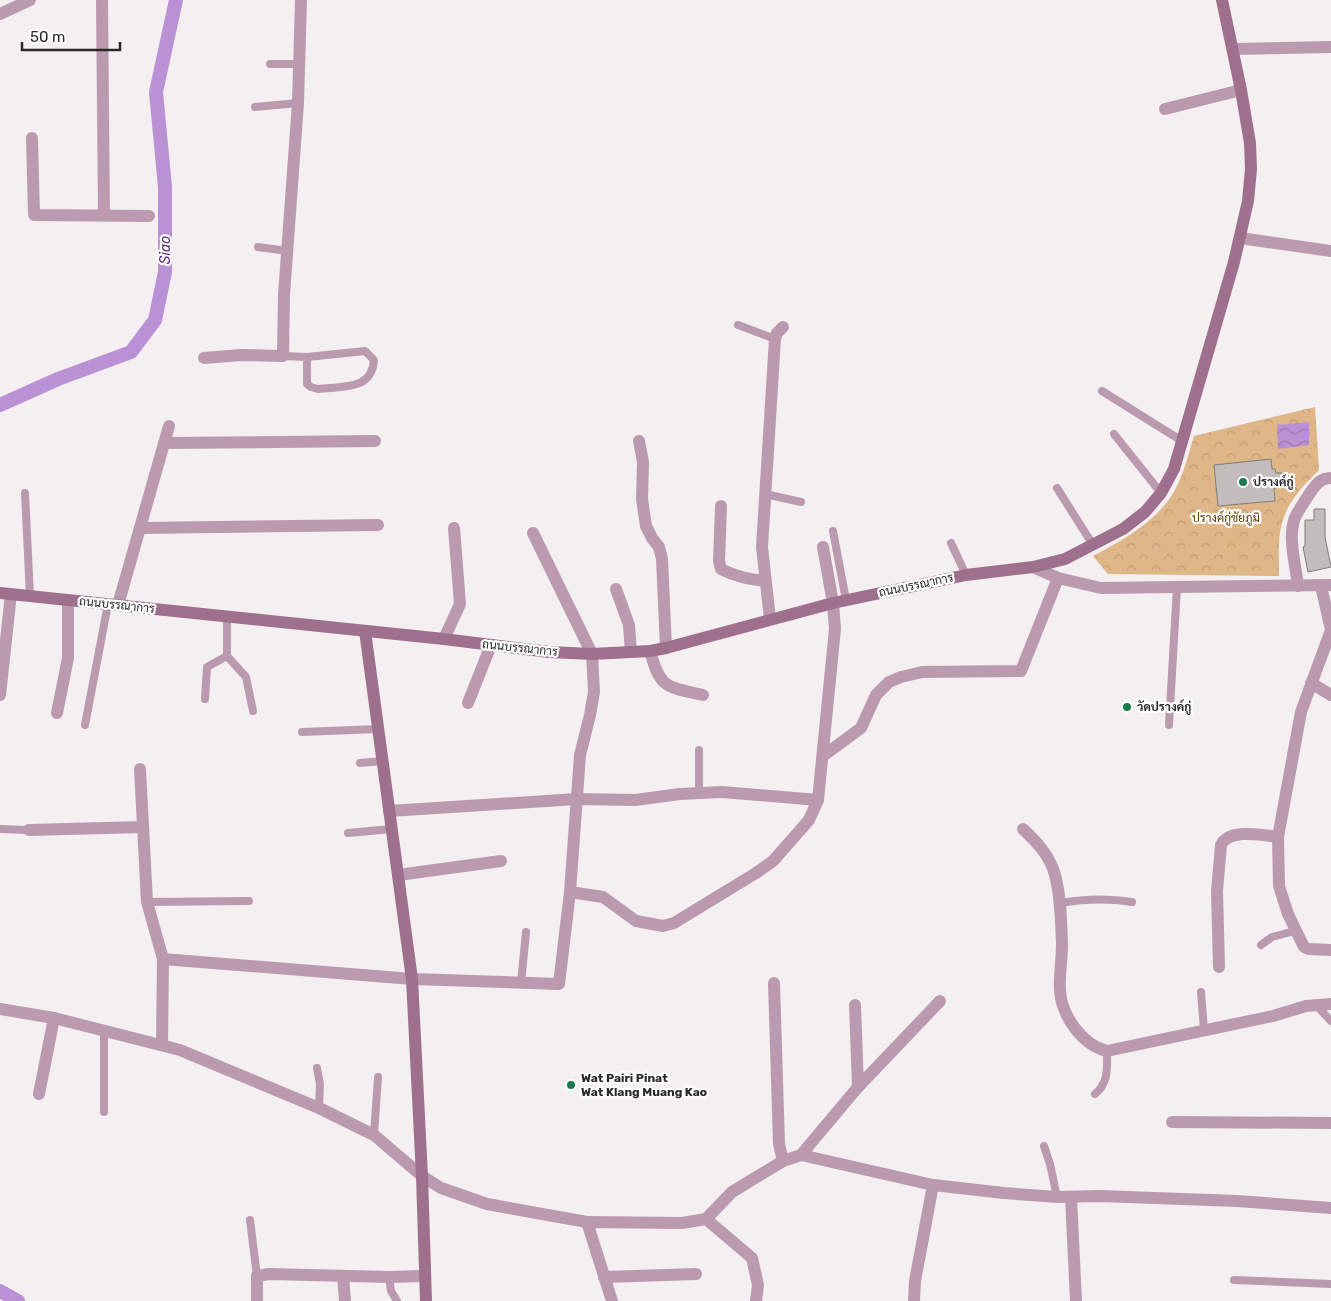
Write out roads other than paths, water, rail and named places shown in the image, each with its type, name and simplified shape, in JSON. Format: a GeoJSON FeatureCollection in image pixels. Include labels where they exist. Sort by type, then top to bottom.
{"type":"FeatureCollection","features":[{"type":"Feature","properties":{"kind":"street"},"geometry":{"type":"LineString","coordinates":[[0,14],[30,0]]}},
{"type":"Feature","properties":{"kind":"street"},"geometry":{"type":"LineString","coordinates":[[102,0],[104,215]]}},
{"type":"Feature","properties":{"kind":"street"},"geometry":{"type":"LineString","coordinates":[[204,358],[242,354],[283,356],[284,296],[298,103],[301,0]]}},
{"type":"Feature","properties":{"kind":"street","name":"ถนนบรรณาการ"},"geometry":{"type":"LineString","coordinates":[[6,593],[444,639],[549,652],[592,654],[650,651],[666,648],[846,600],[966,574],[1033,567],[1065,559],[1122,529],[1145,512],[1161,492],[1174,469],[1240,238],[1248,201],[1251,169],[1250,143],[1222,0]]}},
{"type":"Feature","properties":{"kind":"street"},"geometry":{"type":"LineString","coordinates":[[1233,49],[1331,47]]}},
{"type":"Feature","properties":{"kind":"street"},"geometry":{"type":"LineString","coordinates":[[1165,109],[1241,90]]}},
{"type":"Feature","properties":{"kind":"street"},"geometry":{"type":"LineString","coordinates":[[32,138],[34,215],[149,216]]}},
{"type":"Feature","properties":{"kind":"street"},"geometry":{"type":"LineString","coordinates":[[1240,238],[1331,251]]}},
{"type":"Feature","properties":{"kind":"street"},"geometry":{"type":"LineString","coordinates":[[770,619],[762,547],[775,339],[777,333],[783,327]]}},
{"type":"Feature","properties":{"kind":"street"},"geometry":{"type":"LineString","coordinates":[[113,605],[140,528],[170,426]]}},
{"type":"Feature","properties":{"kind":"street"},"geometry":{"type":"LineString","coordinates":[[165,443],[375,441]]}},
{"type":"Feature","properties":{"kind":"street"},"geometry":{"type":"LineString","coordinates":[[639,441],[643,462],[642,499],[646,526],[659,547],[662,559],[666,648]]}},
{"type":"Feature","properties":{"kind":"street"},"geometry":{"type":"LineString","coordinates":[[1298,586],[1292,536],[1294,521],[1319,481],[1331,478]]}},
{"type":"Feature","properties":{"kind":"street"},"geometry":{"type":"LineString","coordinates":[[722,506],[719,561],[721,569],[732,575],[765,581]]}},
{"type":"Feature","properties":{"kind":"street"},"geometry":{"type":"LineString","coordinates":[[140,528],[378,525]]}},
{"type":"Feature","properties":{"kind":"street"},"geometry":{"type":"LineString","coordinates":[[444,639],[460,604],[454,528]]}},
{"type":"Feature","properties":{"kind":"street"},"geometry":{"type":"LineString","coordinates":[[163,959],[412,979],[559,984],[570,892],[580,755],[594,692],[592,654],[533,533]]}},
{"type":"Feature","properties":{"kind":"street"},"geometry":{"type":"LineString","coordinates":[[570,892],[603,897],[636,921],[663,926],[674,923],[773,861],[809,820],[818,800],[835,629],[833,603],[823,547]]}},
{"type":"Feature","properties":{"kind":"street"},"geometry":{"type":"LineString","coordinates":[[1033,567],[1058,578],[1100,588],[1326,586],[1331,630],[1301,712],[1278,837],[1279,886],[1295,930],[1304,946],[1308,949],[1331,950]]}},
{"type":"Feature","properties":{"kind":"street"},"geometry":{"type":"LineString","coordinates":[[823,756],[861,728],[876,695],[889,682],[922,672],[1021,671],[1058,578]]}},
{"type":"Feature","properties":{"kind":"street"},"geometry":{"type":"LineString","coordinates":[[616,589],[629,625],[631,652]]}},
{"type":"Feature","properties":{"kind":"street"},"geometry":{"type":"LineString","coordinates":[[0,695],[6,593]]}},
{"type":"Feature","properties":{"kind":"street"},"geometry":{"type":"LineString","coordinates":[[57,713],[68,658],[68,600]]}},
{"type":"Feature","properties":{"kind":"street"},"geometry":{"type":"LineString","coordinates":[[366,631],[412,979],[426,1301]]}},
{"type":"Feature","properties":{"kind":"street"},"geometry":{"type":"LineString","coordinates":[[468,702],[491,645]]}},
{"type":"Feature","properties":{"kind":"street"},"geometry":{"type":"LineString","coordinates":[[650,651],[655,671],[662,682],[675,689],[703,695]]}},
{"type":"Feature","properties":{"kind":"street"},"geometry":{"type":"LineString","coordinates":[[1311,683],[1331,695]]}},
{"type":"Feature","properties":{"kind":"street"},"geometry":{"type":"LineString","coordinates":[[140,769],[147,902],[163,959],[162,1045]]}},
{"type":"Feature","properties":{"kind":"street"},"geometry":{"type":"LineString","coordinates":[[389,811],[577,800],[635,800],[700,793],[750,794],[818,800]]}},
{"type":"Feature","properties":{"kind":"street"},"geometry":{"type":"LineString","coordinates":[[28,830],[144,827]]}},
{"type":"Feature","properties":{"kind":"street"},"geometry":{"type":"LineString","coordinates":[[1023,829],[1048,857],[1055,875],[1060,903],[1062,946],[1060,993],[1066,1014],[1080,1035],[1091,1044],[1107,1051],[1273,1016],[1297,1008],[1331,1004]]}},
{"type":"Feature","properties":{"kind":"street"},"geometry":{"type":"LineString","coordinates":[[1219,967],[1217,891],[1221,845],[1224,839],[1228,837],[1246,834],[1278,837]]}},
{"type":"Feature","properties":{"kind":"street"},"geometry":{"type":"LineString","coordinates":[[398,874],[501,861]]}},
{"type":"Feature","properties":{"kind":"street"},"geometry":{"type":"LineString","coordinates":[[774,983],[779,1144],[783,1161]]}},
{"type":"Feature","properties":{"kind":"street"},"geometry":{"type":"LineString","coordinates":[[801,1155],[858,1087],[940,1001]]}},
{"type":"Feature","properties":{"kind":"street"},"geometry":{"type":"LineString","coordinates":[[855,1004],[858,1087]]}},
{"type":"Feature","properties":{"kind":"street"},"geometry":{"type":"LineString","coordinates":[[0,1009],[54,1018],[180,1050],[319,1108],[374,1135],[422,1176],[441,1188],[487,1204],[587,1222],[682,1222],[706,1219],[732,1192],[783,1161],[801,1155],[933,1185],[1057,1197],[1100,1196],[1237,1201],[1331,1208]]}},
{"type":"Feature","properties":{"kind":"street"},"geometry":{"type":"LineString","coordinates":[[39,1094],[54,1018]]}},
{"type":"Feature","properties":{"kind":"street"},"geometry":{"type":"LineString","coordinates":[[1172,1122],[1331,1123]]}},
{"type":"Feature","properties":{"kind":"street"},"geometry":{"type":"LineString","coordinates":[[914,1301],[915,1281],[933,1185]]}},
{"type":"Feature","properties":{"kind":"street"},"geometry":{"type":"LineString","coordinates":[[1071,1197],[1076,1301]]}},
{"type":"Feature","properties":{"kind":"street"},"geometry":{"type":"LineString","coordinates":[[706,1219],[752,1258],[758,1285],[756,1301]]}},
{"type":"Feature","properties":{"kind":"street"},"geometry":{"type":"LineString","coordinates":[[587,1222],[612,1301]]}},
{"type":"Feature","properties":{"kind":"street"},"geometry":{"type":"LineString","coordinates":[[604,1277],[696,1274]]}},
{"type":"Feature","properties":{"kind":"street"},"geometry":{"type":"LineString","coordinates":[[257,1301],[257,1276],[389,1278],[424,1276]]}},
{"type":"Feature","properties":{"kind":"street"},"geometry":{"type":"LineString","coordinates":[[343,1276],[345,1301]]}},
{"type":"Feature","properties":{"kind":"lane"},"geometry":{"type":"LineString","coordinates":[[270,64],[299,64]]}},
{"type":"Feature","properties":{"kind":"lane"},"geometry":{"type":"LineString","coordinates":[[255,107],[298,103]]}},
{"type":"Feature","properties":{"kind":"lane"},"geometry":{"type":"LineString","coordinates":[[258,248],[288,251]]}},
{"type":"Feature","properties":{"kind":"lane"},"geometry":{"type":"LineString","coordinates":[[738,325],[775,339]]}},
{"type":"Feature","properties":{"kind":"lane"},"geometry":{"type":"LineString","coordinates":[[283,356],[307,357],[366,351],[374,360],[373,370],[368,378],[361,383],[318,389],[307,384],[307,357]]}},
{"type":"Feature","properties":{"kind":"lane"},"geometry":{"type":"LineString","coordinates":[[1102,391],[1182,441]]}},
{"type":"Feature","properties":{"kind":"lane"},"geometry":{"type":"LineString","coordinates":[[1114,434],[1161,492]]}},
{"type":"Feature","properties":{"kind":"lane"},"geometry":{"type":"LineString","coordinates":[[1057,488],[1093,545]]}},
{"type":"Feature","properties":{"kind":"lane"},"geometry":{"type":"LineString","coordinates":[[25,492],[30,596]]}},
{"type":"Feature","properties":{"kind":"lane"},"geometry":{"type":"LineString","coordinates":[[765,494],[801,502]]}},
{"type":"Feature","properties":{"kind":"lane"},"geometry":{"type":"LineString","coordinates":[[833,531],[846,600]]}},
{"type":"Feature","properties":{"kind":"lane"},"geometry":{"type":"LineString","coordinates":[[951,543],[966,574]]}},
{"type":"Feature","properties":{"kind":"lane"},"geometry":{"type":"LineString","coordinates":[[1169,725],[1176,587]]}},
{"type":"Feature","properties":{"kind":"lane"},"geometry":{"type":"LineString","coordinates":[[85,726],[113,605]]}},
{"type":"Feature","properties":{"kind":"lane"},"geometry":{"type":"LineString","coordinates":[[227,616],[227,656],[246,677],[253,711]]}},
{"type":"Feature","properties":{"kind":"lane"},"geometry":{"type":"LineString","coordinates":[[205,699],[207,667],[227,656]]}},
{"type":"Feature","properties":{"kind":"lane"},"geometry":{"type":"LineString","coordinates":[[302,732],[378,729]]}},
{"type":"Feature","properties":{"kind":"lane"},"geometry":{"type":"LineString","coordinates":[[700,750],[700,793]]}},
{"type":"Feature","properties":{"kind":"lane"},"geometry":{"type":"LineString","coordinates":[[360,763],[382,761]]}},
{"type":"Feature","properties":{"kind":"lane"},"geometry":{"type":"LineString","coordinates":[[2,829],[28,830]]}},
{"type":"Feature","properties":{"kind":"lane"},"geometry":{"type":"LineString","coordinates":[[348,833],[392,829]]}},
{"type":"Feature","properties":{"kind":"lane"},"geometry":{"type":"LineString","coordinates":[[1060,903],[1084,899],[1132,902]]}},
{"type":"Feature","properties":{"kind":"lane"},"geometry":{"type":"LineString","coordinates":[[147,902],[249,901]]}},
{"type":"Feature","properties":{"kind":"lane"},"geometry":{"type":"LineString","coordinates":[[1261,945],[1272,937],[1295,930]]}},
{"type":"Feature","properties":{"kind":"lane"},"geometry":{"type":"LineString","coordinates":[[522,983],[526,932]]}},
{"type":"Feature","properties":{"kind":"lane"},"geometry":{"type":"LineString","coordinates":[[1202,992],[1204,1030]]}},
{"type":"Feature","properties":{"kind":"lane"},"geometry":{"type":"LineString","coordinates":[[1317,1006],[1331,1021]]}},
{"type":"Feature","properties":{"kind":"lane"},"geometry":{"type":"LineString","coordinates":[[104,1030],[104,1112]]}},
{"type":"Feature","properties":{"kind":"lane"},"geometry":{"type":"LineString","coordinates":[[1096,1094],[1102,1089],[1105,1081],[1107,1051]]}},
{"type":"Feature","properties":{"kind":"lane"},"geometry":{"type":"LineString","coordinates":[[317,1068],[320,1084],[319,1108]]}},
{"type":"Feature","properties":{"kind":"lane"},"geometry":{"type":"LineString","coordinates":[[374,1135],[378,1077]]}},
{"type":"Feature","properties":{"kind":"lane"},"geometry":{"type":"LineString","coordinates":[[1044,1146],[1057,1197]]}},
{"type":"Feature","properties":{"kind":"lane"},"geometry":{"type":"LineString","coordinates":[[250,1220],[257,1276]]}},
{"type":"Feature","properties":{"kind":"lane"},"geometry":{"type":"LineString","coordinates":[[389,1278],[391,1291],[397,1301]]}},
{"type":"Feature","properties":{"kind":"lane"},"geometry":{"type":"LineString","coordinates":[[1234,1280],[1331,1284]]}},
{"type":"Feature","properties":{"kind":"water"},"geometry":{"type":"Polygon","coordinates":[[[1309,422],[1309,445],[1278,449],[1277,425],[1309,422]]]}},
{"type":"Feature","properties":{"kind":"waterway","name":"Siao"},"geometry":{"type":"LineString","coordinates":[[0,405],[58,379],[131,352],[155,320],[165,272],[165,187],[156,92],[176,0]]}},
{"type":"Feature","properties":{"kind":"waterway","name":"Siao"},"geometry":{"type":"LineString","coordinates":[[0,1291],[18,1301]]}},
{"type":"Feature","properties":{"kind":"place","name":"ปรางค์กู่"},"geometry":{"type":"Point","coordinates":[1243,482]}},
{"type":"Feature","properties":{"kind":"place","name":"วัดปรางค์กู่"},"geometry":{"type":"Point","coordinates":[1127,707]}},
{"type":"Feature","properties":{"kind":"place","name":"Wat Pairi Pinat Wat Klang Muang Kao"},"geometry":{"type":"Point","coordinates":[571,1085]}},
{"type":"Feature","properties":{"kind":"park label","name":"ปรางค์กู่ชัยภูมิ"},"geometry":{"type":"Point","coordinates":[1226,518]}}]}
